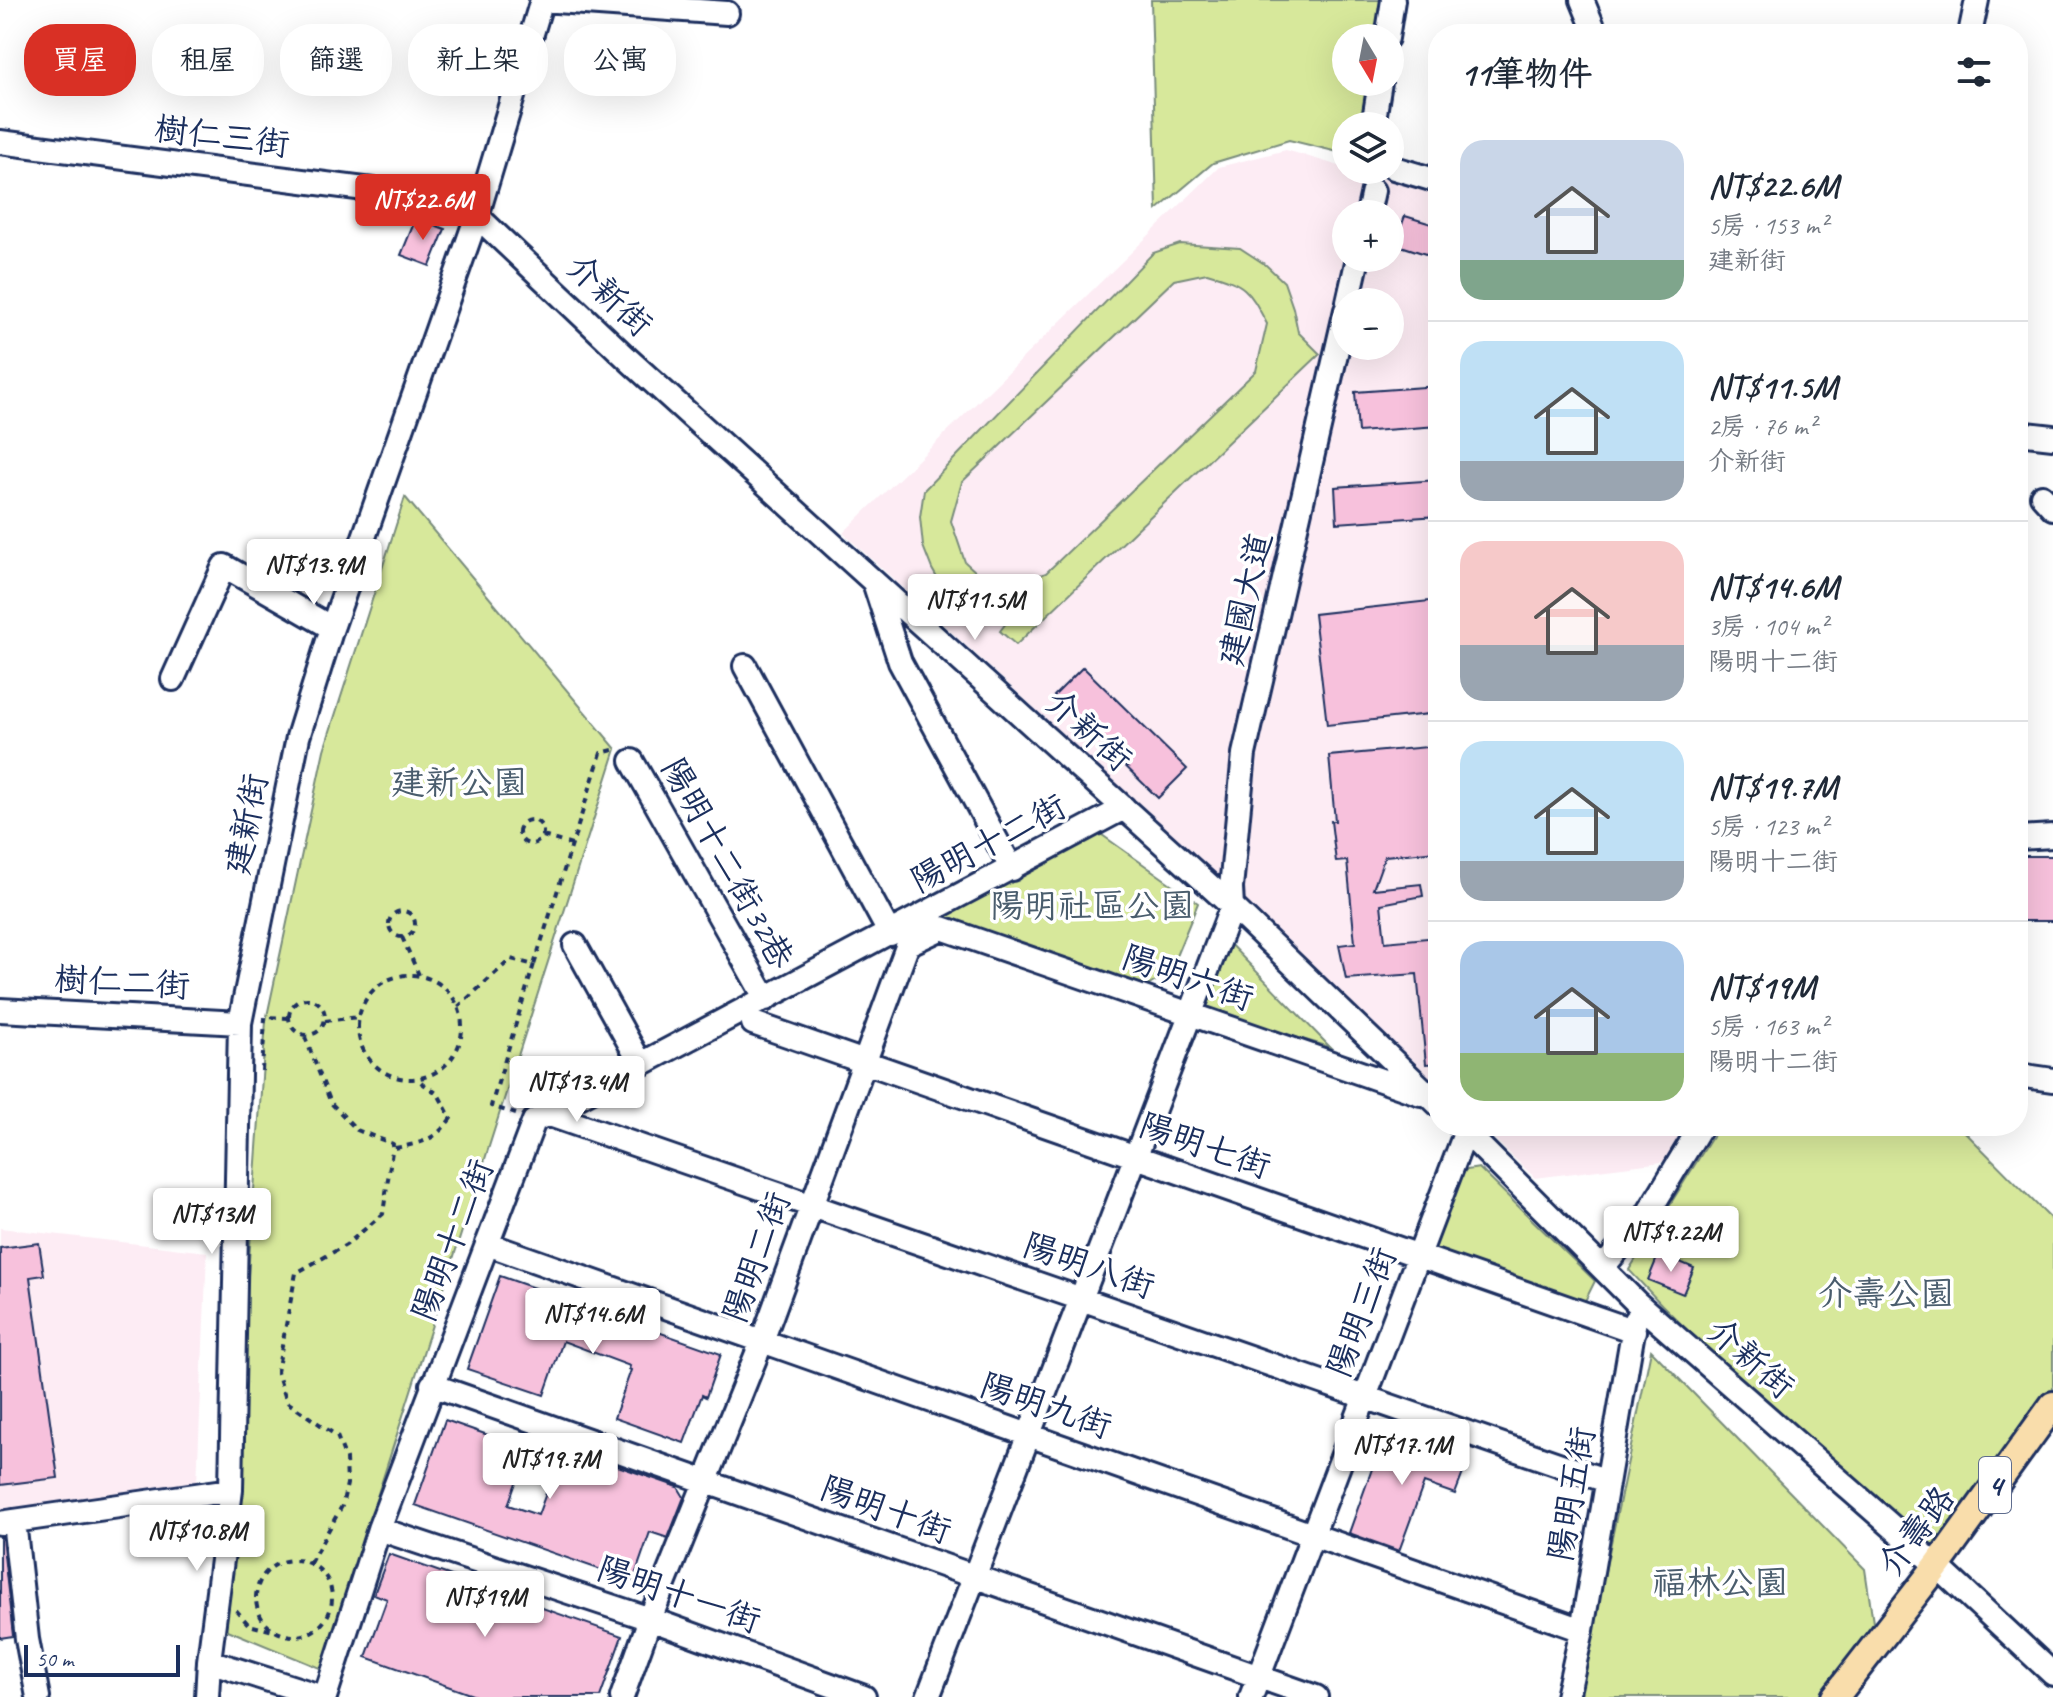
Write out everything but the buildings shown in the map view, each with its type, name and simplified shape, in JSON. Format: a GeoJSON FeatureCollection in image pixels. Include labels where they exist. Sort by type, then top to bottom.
{"type":"FeatureCollection","features":[{"type":"Feature","properties":{"kind":"main road","name":"介壽路"},"geometry":{"type":"LineString","coordinates":[[1835,1697],[1937,1566],[2053,1405]]}},
{"type":"Feature","properties":{"kind":"street"},"geometry":{"type":"LineString","coordinates":[[542,0],[727,13]]}},
{"type":"Feature","properties":{"kind":"street","name":"建新街"},"geometry":{"type":"LineString","coordinates":[[207,1697],[231,1490],[240,1023],[298,737],[332,628],[477,216],[542,0]]}},
{"type":"Feature","properties":{"kind":"street"},"geometry":{"type":"LineString","coordinates":[[1389,24],[1393,0]]}},
{"type":"Feature","properties":{"kind":"street"},"geometry":{"type":"LineString","coordinates":[[1582,0],[1592,24]]}},
{"type":"Feature","properties":{"kind":"street"},"geometry":{"type":"LineString","coordinates":[[1972,24],[1977,0]]}},
{"type":"Feature","properties":{"kind":"street","name":"樹仁三街"},"geometry":{"type":"LineString","coordinates":[[0,142],[466,202],[477,216]]}},
{"type":"Feature","properties":{"kind":"street"},"geometry":{"type":"LineString","coordinates":[[1404,171],[1428,178]]}},
{"type":"Feature","properties":{"kind":"street"},"geometry":{"type":"LineString","coordinates":[[1371,200],[1373,191]]}},
{"type":"Feature","properties":{"kind":"street","name":"介新街"},"geometry":{"type":"LineString","coordinates":[[477,216],[630,361],[1232,906],[1428,1095]]}},
{"type":"Feature","properties":{"kind":"street","name":"建國大道"},"geometry":{"type":"LineString","coordinates":[[928,1697],[1232,906],[1231,888],[1244,754],[1335,360]]}},
{"type":"Feature","properties":{"kind":"street"},"geometry":{"type":"LineString","coordinates":[[2028,434],[2053,437]]}},
{"type":"Feature","properties":{"kind":"street"},"geometry":{"type":"LineString","coordinates":[[173,679],[224,566],[332,628]]}},
{"type":"Feature","properties":{"kind":"street"},"geometry":{"type":"LineString","coordinates":[[873,581],[900,662],[1012,869]]}},
{"type":"Feature","properties":{"kind":"street"},"geometry":{"type":"LineString","coordinates":[[745,666],[890,934]]}},
{"type":"Feature","properties":{"kind":"street","name":"陽明十二街32巷"},"geometry":{"type":"LineString","coordinates":[[632,761],[766,999]]}},
{"type":"Feature","properties":{"kind":"street","name":"陽明十二街"},"geometry":{"type":"LineString","coordinates":[[324,1697],[379,1529],[432,1385],[541,1117],[1124,808]]}},
{"type":"Feature","properties":{"kind":"street"},"geometry":{"type":"LineString","coordinates":[[2028,837],[2053,836]]}},
{"type":"Feature","properties":{"kind":"street","name":"陽明六街"},"geometry":{"type":"LineString","coordinates":[[924,936],[942,928],[1428,1099]]}},
{"type":"Feature","properties":{"kind":"street","name":"陽明二街"},"geometry":{"type":"LineString","coordinates":[[622,1697],[650,1619],[762,1341],[908,944],[924,936]]}},
{"type":"Feature","properties":{"kind":"street"},"geometry":{"type":"LineString","coordinates":[[575,945],[641,1064]]}},
{"type":"Feature","properties":{"kind":"street","name":"樹仁二街"},"geometry":{"type":"LineString","coordinates":[[0,1010],[240,1023]]}},
{"type":"Feature","properties":{"kind":"street","name":"陽明七街"},"geometry":{"type":"LineString","coordinates":[[753,1023],[1634,1331]]}},
{"type":"Feature","properties":{"kind":"street"},"geometry":{"type":"LineString","coordinates":[[2028,1076],[2053,1080]]}},
{"type":"Feature","properties":{"kind":"street","name":"陽明八街"},"geometry":{"type":"LineString","coordinates":[[541,1117],[812,1205],[1607,1481]]}},
{"type":"Feature","properties":{"kind":"street","name":"陽明三街"},"geometry":{"type":"LineString","coordinates":[[1255,1687],[1419,1256],[1461,1136]]}},
{"type":"Feature","properties":{"kind":"street","name":"介新街"},"geometry":{"type":"LineString","coordinates":[[1470,1136],[1636,1302],[1937,1566],[2053,1674]]}},
{"type":"Feature","properties":{"kind":"street"},"geometry":{"type":"LineString","coordinates":[[1600,1265],[1610,1259],[1647,1215],[1695,1136]]}},
{"type":"Feature","properties":{"kind":"street","name":"陽明九街"},"geometry":{"type":"LineString","coordinates":[[487,1244],[1582,1630]]}},
{"type":"Feature","properties":{"kind":"street","name":"陽明五街"},"geometry":{"type":"LineString","coordinates":[[1567,1697],[1582,1630],[1634,1331],[1636,1302]]}},
{"type":"Feature","properties":{"kind":"street","name":"陽明十街"},"geometry":{"type":"LineString","coordinates":[[432,1385],[974,1576],[1255,1687],[1316,1697]]}},
{"type":"Feature","properties":{"kind":"street"},"geometry":{"type":"LineString","coordinates":[[38,1697],[7,1522],[231,1490]]}},
{"type":"Feature","properties":{"kind":"street","name":"陽明十一街"},"geometry":{"type":"LineString","coordinates":[[379,1529],[650,1619],[864,1697]]}},
{"type":"Feature","properties":{"kind":"street"},"geometry":{"type":"LineString","coordinates":[[209,1661],[324,1697]]}},
{"type":"Feature","properties":{"kind":"path"},"geometry":{"type":"LineString","coordinates":[[541,1117],[491,1106],[601,753]]}},
{"type":"Feature","properties":{"kind":"path"},"geometry":{"type":"LineString","coordinates":[[533,820],[542,828],[543,836],[538,843],[526,844],[520,839],[519,828],[533,820]]}},
{"type":"Feature","properties":{"kind":"path"},"geometry":{"type":"LineString","coordinates":[[543,836],[572,845]]}},
{"type":"Feature","properties":{"kind":"path"},"geometry":{"type":"LineString","coordinates":[[412,915],[400,911],[391,918],[389,927],[402,937],[419,975]]}},
{"type":"Feature","properties":{"kind":"path"},"geometry":{"type":"LineString","coordinates":[[412,915],[417,911]]}},
{"type":"Feature","properties":{"kind":"path"},"geometry":{"type":"LineString","coordinates":[[402,937],[413,931],[415,923],[412,915]]}},
{"type":"Feature","properties":{"kind":"path"},"geometry":{"type":"LineString","coordinates":[[458,1007],[511,959],[534,964]]}},
{"type":"Feature","properties":{"kind":"path"},"geometry":{"type":"LineString","coordinates":[[403,975],[419,975],[436,981],[449,992],[462,1022],[461,1038],[445,1065],[417,1078],[401,1078],[385,1072],[372,1062],[363,1049],[358,1033],[358,1017],[364,1002],[381,984],[403,975]]}},
{"type":"Feature","properties":{"kind":"path"},"geometry":{"type":"LineString","coordinates":[[325,1021],[323,1009],[308,999],[296,1002],[289,1012],[289,1024],[297,1033],[308,1036],[318,1031],[325,1021],[358,1017]]}},
{"type":"Feature","properties":{"kind":"path"},"geometry":{"type":"LineString","coordinates":[[305,1037],[331,1103],[357,1130],[393,1144],[383,1214],[346,1245],[296,1273],[277,1372],[287,1402],[337,1436],[346,1459],[347,1484],[342,1506],[310,1563]]}},
{"type":"Feature","properties":{"kind":"path"},"geometry":{"type":"LineString","coordinates":[[395,1148],[421,1143],[441,1133],[451,1118],[438,1094],[417,1078]]}},
{"type":"Feature","properties":{"kind":"path"},"geometry":{"type":"LineString","coordinates":[[297,1560],[310,1563],[328,1580],[332,1592],[328,1616],[320,1627],[309,1634],[284,1636],[263,1622],[257,1611],[257,1586],[263,1574],[273,1566],[297,1560]]}},
{"type":"Feature","properties":{"kind":"shaded area"},"geometry":{"type":"Polygon","coordinates":[[[1286,150],[1332,164],[1332,184],[1403,184],[1428,191],[1428,1075],[1231,888],[843,533],[1219,167],[1286,150]]]}},
{"type":"Feature","properties":{"kind":"shaded area"},"geometry":{"type":"Polygon","coordinates":[[[1491,1136],[1686,1136],[1670,1161],[1535,1178],[1491,1136]]]}},
{"type":"Feature","properties":{"kind":"shaded area"},"geometry":{"type":"Polygon","coordinates":[[[0,1228],[207,1252],[197,1484],[0,1509],[0,1228]]]}},
{"type":"Feature","properties":{"kind":"green space"},"geometry":{"type":"Polygon","coordinates":[[[1151,0],[1384,0],[1380,24],[1332,24],[1332,96],[1367,96],[1365,112],[1332,112],[1332,151],[1289,140],[1213,163],[1157,210],[1151,0]]]}},
{"type":"Feature","properties":{"kind":"green space"},"geometry":{"type":"Polygon","coordinates":[[[1180,244],[1240,248],[1266,265],[1284,282],[1298,332],[1320,354],[1016,645],[1000,631],[1016,610],[989,609],[944,590],[923,546],[920,517],[924,490],[1153,253],[1180,244]],[[1207,273],[1174,280],[962,482],[951,521],[965,562],[977,573],[999,581],[1020,583],[1046,573],[1256,371],[1267,324],[1245,290],[1207,273]]]}},
{"type":"Feature","properties":{"kind":"green space","name":"建新公園"},"geometry":{"type":"Polygon","coordinates":[[[405,497],[616,749],[322,1669],[223,1628],[266,1021],[324,750],[405,497]]]}},
{"type":"Feature","properties":{"kind":"green space","name":"陽明社區公園"},"geometry":{"type":"Polygon","coordinates":[[[1095,830],[1198,903],[1169,973],[1141,990],[941,917],[1095,830]]]}},
{"type":"Feature","properties":{"kind":"green space"},"geometry":{"type":"Polygon","coordinates":[[[1221,935],[1330,1047],[1193,1008],[1221,935]]]}},
{"type":"Feature","properties":{"kind":"green space","name":"介壽公園"},"geometry":{"type":"Polygon","coordinates":[[[1713,1136],[1969,1136],[2053,1221],[2053,1390],[1926,1565],[1629,1270],[1713,1136]]]}},
{"type":"Feature","properties":{"kind":"green space"},"geometry":{"type":"Polygon","coordinates":[[[1479,1168],[1595,1281],[1585,1301],[1432,1251],[1461,1171],[1479,1168]]]}},
{"type":"Feature","properties":{"kind":"green space","name":"福林公園"},"geometry":{"type":"Polygon","coordinates":[[[1651,1350],[1865,1569],[1874,1629],[1821,1697],[1579,1697],[1651,1350]]]}}]}
